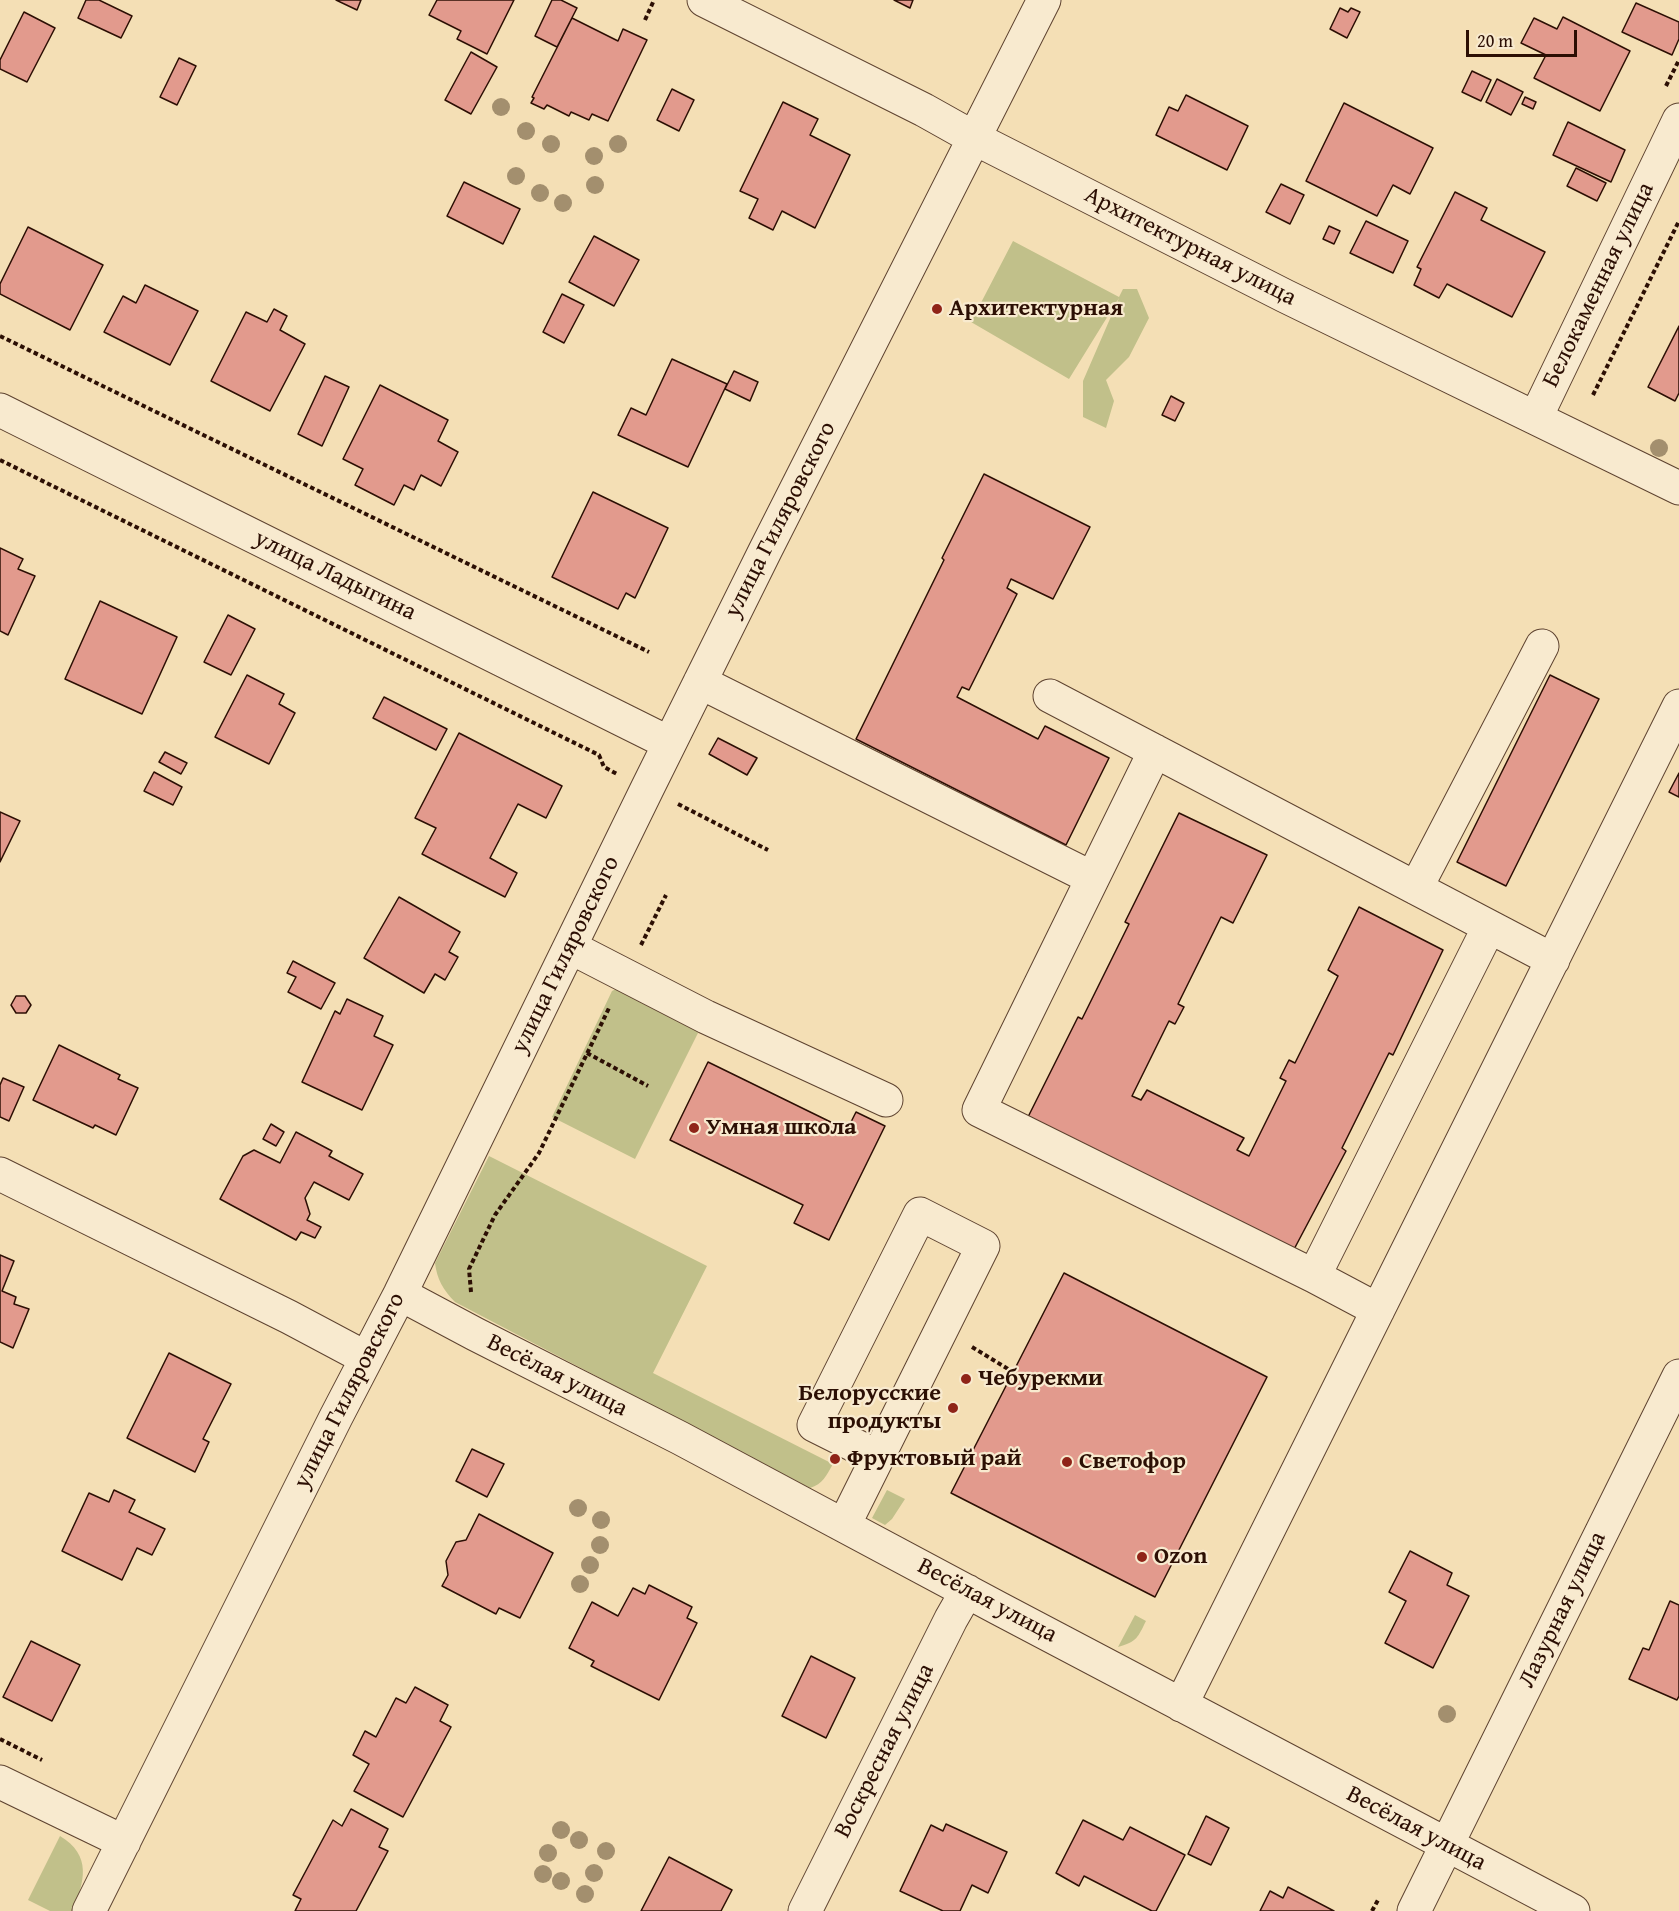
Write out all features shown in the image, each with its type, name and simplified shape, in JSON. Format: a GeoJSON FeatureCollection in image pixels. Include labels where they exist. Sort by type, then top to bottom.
{"type":"FeatureCollection","features":[{"type":"Feature","properties":{"kind":"street","name":"Архитектурная улица"},"geometry":{"type":"LineString","coordinates":[[704,0],[924,110],[974,138],[1285,296],[1679,488]]}},
{"type":"Feature","properties":{"kind":"street","name":"улица Гиляровского"},"geometry":{"type":"LineString","coordinates":[[89,1911],[400,1294],[669,743],[1044,0]]}},
{"type":"Feature","properties":{"kind":"street","name":"Белокаменная улица"},"geometry":{"type":"LineString","coordinates":[[1536,417],[1679,120]]}},
{"type":"Feature","properties":{"kind":"street","name":"улица Ладыгина"},"geometry":{"type":"LineString","coordinates":[[0,410],[669,743]]}},
{"type":"Feature","properties":{"kind":"street"},"geometry":{"type":"LineString","coordinates":[[1416,888],[1542,646]]}},
{"type":"Feature","properties":{"kind":"street"},"geometry":{"type":"LineString","coordinates":[[700,682],[1092,878]]}},
{"type":"Feature","properties":{"kind":"street"},"geometry":{"type":"LineString","coordinates":[[1050,696],[1553,960]]}},
{"type":"Feature","properties":{"kind":"street"},"geometry":{"type":"LineString","coordinates":[[1181,1705],[1679,706]]}},
{"type":"Feature","properties":{"kind":"street"},"geometry":{"type":"LineString","coordinates":[[1155,751],[978,1110],[1378,1310]]}},
{"type":"Feature","properties":{"kind":"street"},"geometry":{"type":"LineString","coordinates":[[1314,1276],[1489,927]]}},
{"type":"Feature","properties":{"kind":"street"},"geometry":{"type":"LineString","coordinates":[[570,947],[706,1017],[886,1100]]}},
{"type":"Feature","properties":{"kind":"street"},"geometry":{"type":"LineString","coordinates":[[0,1174],[289,1317],[366,1358]]}},
{"type":"Feature","properties":{"kind":"street"},"geometry":{"type":"LineString","coordinates":[[844,1525],[878,1457],[983,1246],[920,1214],[814,1425],[878,1457]]}},
{"type":"Feature","properties":{"kind":"street","name":"Весёлая улица"},"geometry":{"type":"LineString","coordinates":[[400,1294],[680,1438],[1573,1911]]}},
{"type":"Feature","properties":{"kind":"street","name":"Лазурная улица"},"geometry":{"type":"LineString","coordinates":[[1414,1911],[1679,1376]]}},
{"type":"Feature","properties":{"kind":"street","name":"Воскресная улица"},"geometry":{"type":"LineString","coordinates":[[805,1911],[951,1618],[967,1591]]}},
{"type":"Feature","properties":{"kind":"street"},"geometry":{"type":"LineString","coordinates":[[0,1782],[124,1842]]}},
{"type":"Feature","properties":{"kind":"path"},"geometry":{"type":"LineString","coordinates":[[645,20],[654,0]]}},
{"type":"Feature","properties":{"kind":"path"},"geometry":{"type":"LineString","coordinates":[[1593,395],[1679,221]]}},
{"type":"Feature","properties":{"kind":"path"},"geometry":{"type":"LineString","coordinates":[[0,336],[649,652]]}},
{"type":"Feature","properties":{"kind":"path"},"geometry":{"type":"LineString","coordinates":[[0,460],[599,755],[604,767]]}},
{"type":"Feature","properties":{"kind":"path"},"geometry":{"type":"LineString","coordinates":[[671,801],[768,850]]}},
{"type":"Feature","properties":{"kind":"path"},"geometry":{"type":"LineString","coordinates":[[636,955],[666,895]]}},
{"type":"Feature","properties":{"kind":"path"},"geometry":{"type":"LineString","coordinates":[[475,1334],[470,1269],[495,1215],[538,1153],[613,999]]}},
{"type":"Feature","properties":{"kind":"path"},"geometry":{"type":"LineString","coordinates":[[587,1053],[648,1086]]}},
{"type":"Feature","properties":{"kind":"path"},"geometry":{"type":"LineString","coordinates":[[968,1345],[1013,1372]]}},
{"type":"Feature","properties":{"kind":"shaded area"},"geometry":{"type":"Polygon","coordinates":[[[1013,241],[1119,297],[1123,289],[1137,289],[1149,318],[1129,357],[1106,380],[1114,401],[1106,428],[1083,417],[1083,381],[1119,298],[1069,379],[971,322],[1013,241]]]}},
{"type":"Feature","properties":{"kind":"shaded area"},"geometry":{"type":"Polygon","coordinates":[[[622,986],[702,1025],[635,1159],[552,1117],[612,991],[622,986]]]}},
{"type":"Feature","properties":{"kind":"shaded area"},"geometry":{"type":"Polygon","coordinates":[[[489,1156],[707,1266],[653,1373],[833,1464],[821,1482],[810,1488],[455,1302],[441,1284],[435,1263],[489,1156]]]}},
{"type":"Feature","properties":{"kind":"shaded area"},"geometry":{"type":"Polygon","coordinates":[[[887,1490],[905,1499],[892,1519],[885,1525],[872,1518],[887,1490]]]}},
{"type":"Feature","properties":{"kind":"shaded area"},"geometry":{"type":"Polygon","coordinates":[[[1135,1615],[1146,1621],[1141,1631],[1133,1641],[1118,1647],[1135,1615]]]}},
{"type":"Feature","properties":{"kind":"shaded area"},"geometry":{"type":"Polygon","coordinates":[[[60,1836],[77,1852],[83,1870],[80,1890],[72,1911],[50,1911],[28,1900],[60,1836]]]}},
{"type":"Feature","properties":{"kind":"building"},"geometry":{"type":"Polygon","coordinates":[[[86,0],[99,0],[132,16],[121,38],[78,18],[86,0]]]}},
{"type":"Feature","properties":{"kind":"building"},"geometry":{"type":"Polygon","coordinates":[[[336,0],[361,0],[357,10],[336,0]]]}},
{"type":"Feature","properties":{"kind":"building"},"geometry":{"type":"Polygon","coordinates":[[[437,0],[514,0],[487,54],[457,39],[461,31],[429,15],[437,0]]]}},
{"type":"Feature","properties":{"kind":"building"},"geometry":{"type":"Polygon","coordinates":[[[552,0],[561,0],[577,8],[557,47],[535,36],[552,0]]]}},
{"type":"Feature","properties":{"kind":"building"},"geometry":{"type":"Polygon","coordinates":[[[894,0],[913,0],[910,8],[894,0]]]}},
{"type":"Feature","properties":{"kind":"building"},"geometry":{"type":"Polygon","coordinates":[[[1636,3],[1679,22],[1679,39],[1672,55],[1622,32],[1636,3]]]}},
{"type":"Feature","properties":{"kind":"building"},"geometry":{"type":"Polygon","coordinates":[[[1340,8],[1348,12],[1351,8],[1360,12],[1347,38],[1330,29],[1340,8]]]}},
{"type":"Feature","properties":{"kind":"building"},"geometry":{"type":"Polygon","coordinates":[[[24,12],[55,28],[27,82],[0,69],[0,60],[24,12]]]}},
{"type":"Feature","properties":{"kind":"building"},"geometry":{"type":"Polygon","coordinates":[[[1563,17],[1630,51],[1600,111],[1534,78],[1546,55],[1521,43],[1534,18],[1557,29],[1563,17]]]}},
{"type":"Feature","properties":{"kind":"building"},"geometry":{"type":"Polygon","coordinates":[[[572,18],[618,41],[623,29],[647,40],[608,121],[592,114],[589,120],[571,112],[569,116],[547,105],[544,109],[531,103],[572,18]]]}},
{"type":"Feature","properties":{"kind":"building"},"geometry":{"type":"Polygon","coordinates":[[[471,52],[497,67],[471,114],[445,100],[471,52]]]}},
{"type":"Feature","properties":{"kind":"building"},"geometry":{"type":"Polygon","coordinates":[[[179,58],[196,66],[177,105],[160,97],[179,58]]]}},
{"type":"Feature","properties":{"kind":"building"},"geometry":{"type":"Polygon","coordinates":[[[1472,71],[1491,80],[1481,101],[1462,92],[1472,71]]]}},
{"type":"Feature","properties":{"kind":"building"},"geometry":{"type":"Polygon","coordinates":[[[1497,79],[1523,92],[1511,115],[1486,102],[1497,79]]]}},
{"type":"Feature","properties":{"kind":"building"},"geometry":{"type":"Polygon","coordinates":[[[672,89],[694,100],[679,131],[657,120],[672,89]]]}},
{"type":"Feature","properties":{"kind":"building"},"geometry":{"type":"Polygon","coordinates":[[[1186,95],[1248,126],[1227,170],[1156,135],[1169,107],[1178,111],[1186,95]]]}},
{"type":"Feature","properties":{"kind":"building"},"geometry":{"type":"Polygon","coordinates":[[[1525,97],[1536,102],[1533,109],[1522,104],[1525,97]]]}},
{"type":"Feature","properties":{"kind":"building"},"geometry":{"type":"Polygon","coordinates":[[[783,102],[818,119],[810,135],[850,155],[815,228],[782,211],[773,230],[749,218],[758,199],[740,191],[783,102]]]}},
{"type":"Feature","properties":{"kind":"building"},"geometry":{"type":"Polygon","coordinates":[[[1344,103],[1433,148],[1410,194],[1393,185],[1377,216],[1306,181],[1344,103]]]}},
{"type":"Feature","properties":{"kind":"building"},"geometry":{"type":"Polygon","coordinates":[[[1568,122],[1625,150],[1611,182],[1553,155],[1568,122]]]}},
{"type":"Feature","properties":{"kind":"building"},"geometry":{"type":"Polygon","coordinates":[[[1576,168],[1606,183],[1597,201],[1567,186],[1576,168]]]}},
{"type":"Feature","properties":{"kind":"building"},"geometry":{"type":"Polygon","coordinates":[[[464,182],[520,209],[503,244],[447,216],[464,182]]]}},
{"type":"Feature","properties":{"kind":"building"},"geometry":{"type":"Polygon","coordinates":[[[1281,184],[1304,195],[1290,224],[1266,212],[1281,184]]]}},
{"type":"Feature","properties":{"kind":"building"},"geometry":{"type":"Polygon","coordinates":[[[1455,192],[1487,208],[1481,220],[1545,252],[1512,317],[1447,284],[1439,298],[1414,285],[1421,269],[1417,267],[1455,192]]]}},
{"type":"Feature","properties":{"kind":"building"},"geometry":{"type":"Polygon","coordinates":[[[1366,221],[1408,241],[1393,273],[1350,253],[1366,221]]]}},
{"type":"Feature","properties":{"kind":"building"},"geometry":{"type":"Polygon","coordinates":[[[1329,226],[1340,231],[1334,244],[1323,239],[1329,226]]]}},
{"type":"Feature","properties":{"kind":"building"},"geometry":{"type":"Polygon","coordinates":[[[28,227],[103,265],[70,330],[0,294],[0,284],[28,227]]]}},
{"type":"Feature","properties":{"kind":"building"},"geometry":{"type":"Polygon","coordinates":[[[594,236],[639,260],[614,306],[569,282],[594,236]]]}},
{"type":"Feature","properties":{"kind":"building"},"geometry":{"type":"Polygon","coordinates":[[[145,285],[198,311],[170,365],[104,332],[123,296],[136,303],[145,285]]]}},
{"type":"Feature","properties":{"kind":"building"},"geometry":{"type":"Polygon","coordinates":[[[562,294],[584,305],[564,343],[543,332],[562,294]]]}},
{"type":"Feature","properties":{"kind":"building"},"geometry":{"type":"Polygon","coordinates":[[[274,309],[287,316],[280,330],[305,344],[270,411],[211,381],[246,312],[267,322],[274,309]]]}},
{"type":"Feature","properties":{"kind":"building"},"geometry":{"type":"Polygon","coordinates":[[[1679,326],[1679,393],[1675,401],[1648,387],[1679,326]]]}},
{"type":"Feature","properties":{"kind":"building"},"geometry":{"type":"Polygon","coordinates":[[[672,359],[727,384],[688,467],[618,435],[631,408],[646,415],[672,359]]]}},
{"type":"Feature","properties":{"kind":"building"},"geometry":{"type":"Polygon","coordinates":[[[734,371],[758,382],[750,401],[725,389],[734,371]]]}},
{"type":"Feature","properties":{"kind":"building"},"geometry":{"type":"Polygon","coordinates":[[[325,376],[349,387],[322,446],[298,434],[325,376]]]}},
{"type":"Feature","properties":{"kind":"building"},"geometry":{"type":"Polygon","coordinates":[[[380,385],[448,420],[438,441],[458,452],[441,486],[421,475],[414,490],[404,485],[394,505],[355,485],[363,469],[343,459],[380,385]]]}},
{"type":"Feature","properties":{"kind":"building"},"geometry":{"type":"Polygon","coordinates":[[[1171,396],[1184,403],[1175,421],[1162,415],[1171,396]]]}},
{"type":"Feature","properties":{"kind":"building"},"geometry":{"type":"Polygon","coordinates":[[[984,474],[1090,527],[1053,599],[1011,579],[1007,588],[1017,594],[969,690],[962,687],[957,697],[1038,739],[1045,726],[1109,758],[1066,845],[856,739],[984,474]]]}},
{"type":"Feature","properties":{"kind":"building"},"geometry":{"type":"Polygon","coordinates":[[[593,492],[668,528],[635,598],[626,593],[618,609],[552,577],[593,492]]]}},
{"type":"Feature","properties":{"kind":"building"},"geometry":{"type":"Polygon","coordinates":[[[0,548],[23,559],[18,569],[35,576],[8,635],[0,631],[0,548]]]}},
{"type":"Feature","properties":{"kind":"building"},"geometry":{"type":"Polygon","coordinates":[[[100,601],[177,637],[142,714],[65,679],[100,601]]]}},
{"type":"Feature","properties":{"kind":"building"},"geometry":{"type":"Polygon","coordinates":[[[228,615],[255,629],[231,675],[204,662],[228,615]]]}},
{"type":"Feature","properties":{"kind":"building"},"geometry":{"type":"Polygon","coordinates":[[[247,675],[284,694],[279,704],[295,713],[269,764],[215,737],[247,675]]]}},
{"type":"Feature","properties":{"kind":"building"},"geometry":{"type":"Polygon","coordinates":[[[1550,675],[1599,699],[1506,886],[1457,862],[1550,675]]]}},
{"type":"Feature","properties":{"kind":"building"},"geometry":{"type":"Polygon","coordinates":[[[384,697],[447,729],[436,750],[373,718],[384,697]]]}},
{"type":"Feature","properties":{"kind":"building"},"geometry":{"type":"Polygon","coordinates":[[[459,733],[562,786],[546,818],[518,804],[490,858],[517,873],[505,897],[422,854],[436,828],[415,818],[459,733]]]}},
{"type":"Feature","properties":{"kind":"building"},"geometry":{"type":"Polygon","coordinates":[[[718,738],[757,758],[747,775],[709,754],[718,738]]]}},
{"type":"Feature","properties":{"kind":"building"},"geometry":{"type":"Polygon","coordinates":[[[165,752],[187,763],[181,774],[159,762],[165,752]]]}},
{"type":"Feature","properties":{"kind":"building"},"geometry":{"type":"Polygon","coordinates":[[[154,772],[182,787],[173,805],[144,791],[154,772]]]}},
{"type":"Feature","properties":{"kind":"building"},"geometry":{"type":"Polygon","coordinates":[[[1679,773],[1679,797],[1669,792],[1679,773]]]}},
{"type":"Feature","properties":{"kind":"building"},"geometry":{"type":"Polygon","coordinates":[[[0,812],[20,821],[0,862],[0,812]]]}},
{"type":"Feature","properties":{"kind":"building"},"geometry":{"type":"Polygon","coordinates":[[[1179,813],[1267,855],[1233,923],[1221,917],[1178,1004],[1184,1007],[1175,1024],[1169,1021],[1132,1096],[1141,1100],[1147,1090],[1244,1138],[1237,1150],[1249,1156],[1286,1081],[1280,1078],[1289,1060],[1295,1063],[1338,976],[1328,970],[1359,907],[1443,950],[1393,1055],[1389,1053],[1342,1148],[1346,1151],[1291,1255],[1026,1121],[1078,1017],[1082,1019],[1129,924],[1125,922],[1179,813]]]}},
{"type":"Feature","properties":{"kind":"building"},"geometry":{"type":"Polygon","coordinates":[[[399,897],[460,932],[449,952],[458,957],[445,980],[435,974],[424,993],[364,958],[399,897]]]}},
{"type":"Feature","properties":{"kind":"building"},"geometry":{"type":"Polygon","coordinates":[[[293,961],[335,983],[321,1009],[288,992],[296,977],[287,973],[293,961]]]}},
{"type":"Feature","properties":{"kind":"building"},"geometry":{"type":"Polygon","coordinates":[[[16,996],[25,996],[31,1005],[26,1013],[16,1013],[11,1005],[16,996]]]}},
{"type":"Feature","properties":{"kind":"building"},"geometry":{"type":"Polygon","coordinates":[[[347,999],[383,1016],[374,1036],[393,1045],[362,1110],[302,1082],[335,1011],[340,1014],[347,999]]]}},
{"type":"Feature","properties":{"kind":"building"},"geometry":{"type":"Polygon","coordinates":[[[59,1045],[120,1075],[118,1079],[138,1088],[116,1135],[95,1125],[93,1128],[33,1100],[59,1045]]]}},
{"type":"Feature","properties":{"kind":"building"},"geometry":{"type":"Polygon","coordinates":[[[708,1062],[847,1130],[856,1112],[885,1126],[829,1240],[794,1223],[803,1205],[670,1140],[708,1062]]]}},
{"type":"Feature","properties":{"kind":"building"},"geometry":{"type":"Polygon","coordinates":[[[3,1078],[24,1087],[9,1121],[0,1117],[0,1085],[3,1078]]]}},
{"type":"Feature","properties":{"kind":"building"},"geometry":{"type":"Polygon","coordinates":[[[271,1124],[284,1132],[276,1146],[263,1139],[271,1124]]]}},
{"type":"Feature","properties":{"kind":"building"},"geometry":{"type":"Polygon","coordinates":[[[296,1132],[332,1151],[329,1156],[363,1174],[349,1200],[314,1182],[305,1198],[310,1214],[307,1220],[321,1227],[315,1238],[301,1232],[296,1240],[220,1199],[243,1156],[254,1150],[280,1163],[296,1132]]]}},
{"type":"Feature","properties":{"kind":"building"},"geometry":{"type":"Polygon","coordinates":[[[0,1255],[14,1261],[2,1291],[16,1297],[14,1304],[29,1309],[13,1348],[0,1342],[0,1255]]]}},
{"type":"Feature","properties":{"kind":"building"},"geometry":{"type":"Polygon","coordinates":[[[1064,1273],[1267,1377],[1155,1597],[951,1493],[1064,1273]]]}},
{"type":"Feature","properties":{"kind":"building"},"geometry":{"type":"Polygon","coordinates":[[[169,1353],[231,1384],[203,1439],[209,1442],[195,1472],[127,1438],[169,1353]]]}},
{"type":"Feature","properties":{"kind":"building"},"geometry":{"type":"Polygon","coordinates":[[[472,1449],[504,1464],[487,1497],[456,1481],[472,1449]]]}},
{"type":"Feature","properties":{"kind":"building"},"geometry":{"type":"Polygon","coordinates":[[[114,1490],[135,1500],[129,1512],[165,1529],[152,1555],[137,1548],[122,1580],[62,1551],[89,1493],[109,1502],[114,1490]]]}},
{"type":"Feature","properties":{"kind":"building"},"geometry":{"type":"Polygon","coordinates":[[[479,1514],[553,1553],[520,1618],[499,1608],[496,1614],[442,1586],[448,1575],[446,1561],[456,1542],[466,1540],[479,1514]]]}},
{"type":"Feature","properties":{"kind":"building"},"geometry":{"type":"Polygon","coordinates":[[[1410,1551],[1452,1573],[1447,1585],[1469,1596],[1433,1668],[1385,1643],[1406,1601],[1389,1592],[1410,1551]]]}},
{"type":"Feature","properties":{"kind":"building"},"geometry":{"type":"Polygon","coordinates":[[[649,1585],[692,1607],[687,1618],[697,1623],[659,1700],[591,1666],[594,1661],[569,1648],[592,1602],[618,1616],[633,1588],[645,1594],[649,1585]]]}},
{"type":"Feature","properties":{"kind":"building"},"geometry":{"type":"Polygon","coordinates":[[[1670,1601],[1679,1605],[1679,1696],[1677,1700],[1629,1679],[1643,1648],[1649,1650],[1670,1601]]]}},
{"type":"Feature","properties":{"kind":"building"},"geometry":{"type":"Polygon","coordinates":[[[31,1641],[80,1665],[52,1721],[3,1697],[31,1641]]]}},
{"type":"Feature","properties":{"kind":"building"},"geometry":{"type":"Polygon","coordinates":[[[811,1656],[855,1678],[826,1738],[782,1716],[811,1656]]]}},
{"type":"Feature","properties":{"kind":"building"},"geometry":{"type":"Polygon","coordinates":[[[415,1687],[448,1705],[440,1721],[451,1727],[403,1817],[354,1791],[369,1764],[353,1755],[365,1731],[376,1737],[396,1698],[406,1703],[415,1687]]]}},
{"type":"Feature","properties":{"kind":"building"},"geometry":{"type":"Polygon","coordinates":[[[351,1809],[388,1829],[379,1847],[388,1851],[356,1911],[295,1911],[301,1899],[293,1895],[333,1820],[342,1826],[351,1809]]]}},
{"type":"Feature","properties":{"kind":"building"},"geometry":{"type":"Polygon","coordinates":[[[1206,1816],[1229,1828],[1211,1865],[1188,1854],[1206,1816]]]}},
{"type":"Feature","properties":{"kind":"building"},"geometry":{"type":"Polygon","coordinates":[[[1083,1820],[1123,1840],[1130,1827],[1185,1855],[1156,1911],[1084,1876],[1079,1886],[1056,1873],[1083,1820]]]}},
{"type":"Feature","properties":{"kind":"building"},"geometry":{"type":"Polygon","coordinates":[[[946,1824],[1007,1852],[988,1893],[972,1885],[960,1911],[943,1911],[900,1891],[931,1825],[943,1831],[946,1824]]]}},
{"type":"Feature","properties":{"kind":"building"},"geometry":{"type":"Polygon","coordinates":[[[669,1857],[732,1890],[721,1911],[641,1911],[669,1857]]]}},
{"type":"Feature","properties":{"kind":"building"},"geometry":{"type":"Polygon","coordinates":[[[1288,1887],[1334,1911],[1260,1911],[1270,1891],[1283,1898],[1288,1887]]]}},
{"type":"Feature","properties":{"kind":"place","name":"Архитектурная"},"geometry":{"type":"Point","coordinates":[937,309]}},
{"type":"Feature","properties":{"kind":"place","name":"Умная школа"},"geometry":{"type":"Point","coordinates":[694,1128]}},
{"type":"Feature","properties":{"kind":"place","name":"Чебурекми"},"geometry":{"type":"Point","coordinates":[966,1379]}},
{"type":"Feature","properties":{"kind":"place","name":"Белорусские продукты"},"geometry":{"type":"Point","coordinates":[953,1408]}},
{"type":"Feature","properties":{"kind":"place","name":"Фруктовый рай"},"geometry":{"type":"Point","coordinates":[835,1459]}},
{"type":"Feature","properties":{"kind":"place","name":"Светофор"},"geometry":{"type":"Point","coordinates":[1067,1462]}},
{"type":"Feature","properties":{"kind":"place","name":"Ozon"},"geometry":{"type":"Point","coordinates":[1142,1557]}}]}
